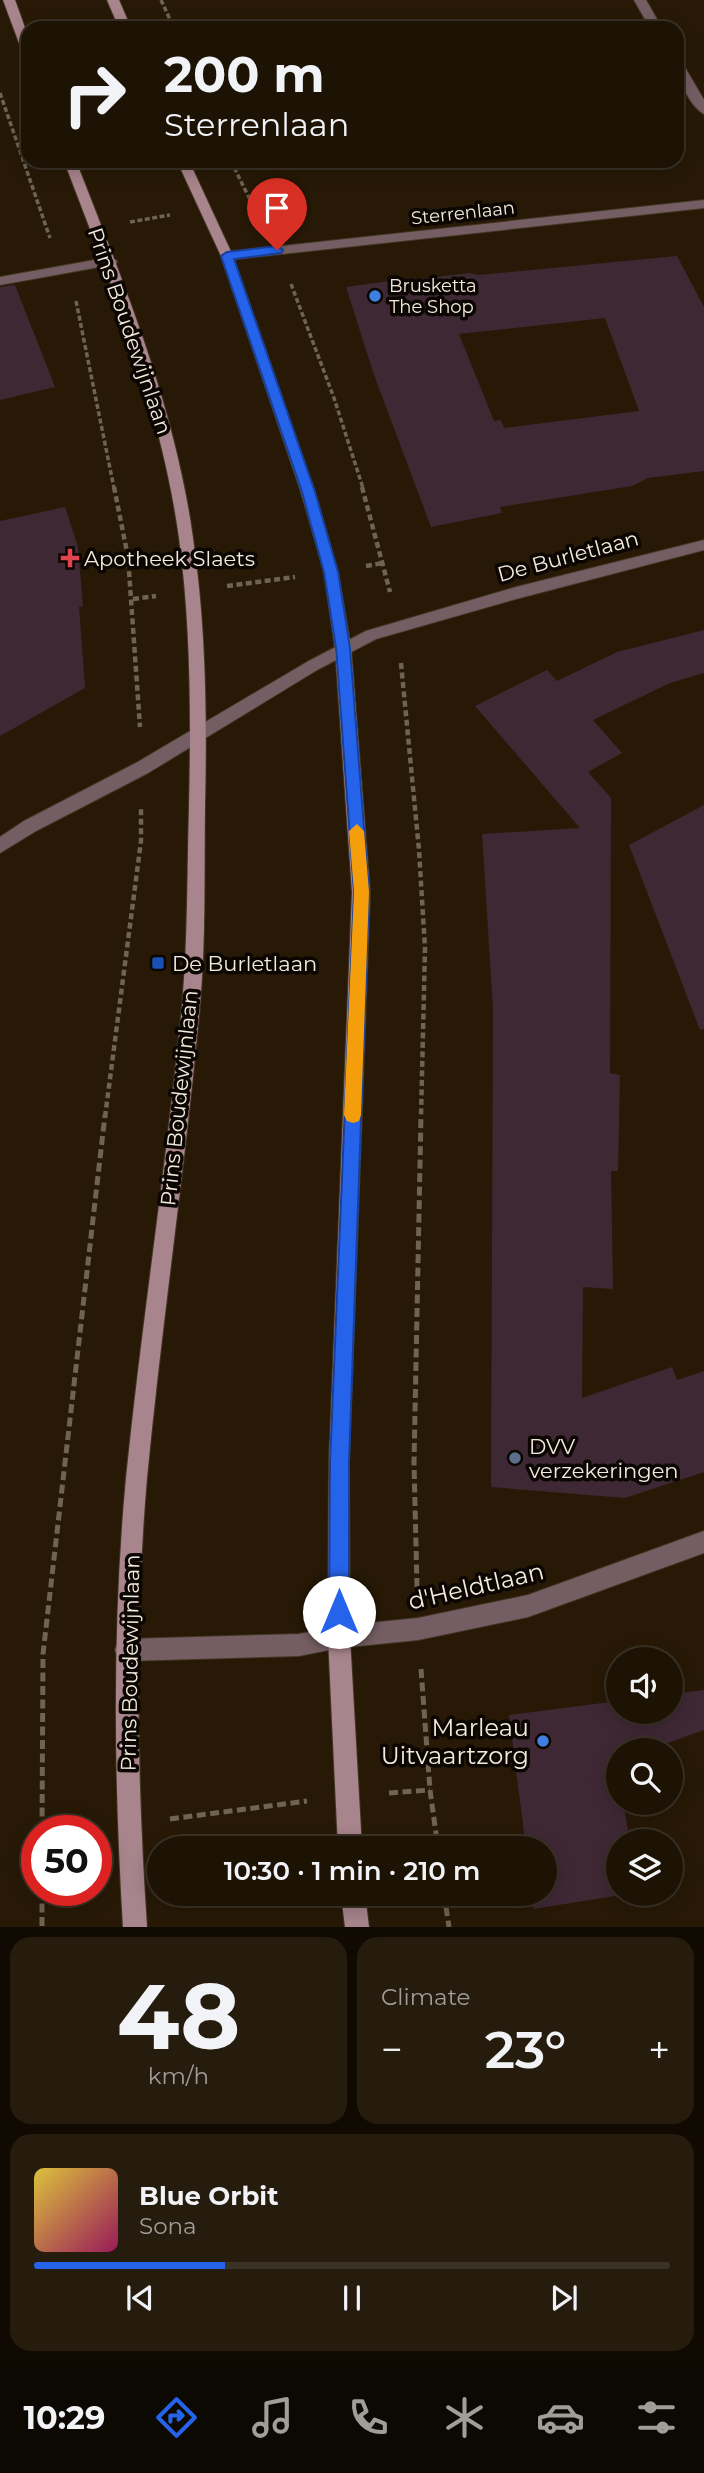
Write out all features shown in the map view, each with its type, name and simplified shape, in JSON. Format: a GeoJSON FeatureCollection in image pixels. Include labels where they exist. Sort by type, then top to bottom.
{"type":"FeatureCollection","features":[{"type":"Feature","properties":{"kind":"main road"},"geometry":{"type":"LineString","coordinates":[[9,0],[21,32]]}},
{"type":"Feature","properties":{"kind":"main road"},"geometry":{"type":"LineString","coordinates":[[113,0],[122,21]]}},
{"type":"Feature","properties":{"kind":"main road","name":"Prins Boudewijnlaan"},"geometry":{"type":"LineString","coordinates":[[73,168],[111,261],[163,418],[186,538],[200,734],[191,1000],[145,1395],[131,1551],[127,1650],[135,1927]]}},
{"type":"Feature","properties":{"kind":"main road"},"geometry":{"type":"LineString","coordinates":[[186,168],[227,256],[308,492],[331,572],[343,648],[361,892],[339,1462],[339,1637],[349,1836]]}},
{"type":"Feature","properties":{"kind":"main road"},"geometry":{"type":"LineString","coordinates":[[354,1906],[357,1927]]}},
{"type":"Feature","properties":{"kind":"street"},"geometry":{"type":"LineString","coordinates":[[640,0],[652,21]]}},
{"type":"Feature","properties":{"kind":"street"},"geometry":{"type":"LineString","coordinates":[[684,76],[704,110]]}},
{"type":"Feature","properties":{"kind":"street","name":"Sterrenlaan"},"geometry":{"type":"LineString","coordinates":[[227,256],[704,204]]}},
{"type":"Feature","properties":{"kind":"street"},"geometry":{"type":"LineString","coordinates":[[0,281],[111,261]]}},
{"type":"Feature","properties":{"kind":"street","name":"De Burletlaan"},"geometry":{"type":"LineString","coordinates":[[0,846],[30,826],[142,768],[343,648],[372,635],[516,593],[704,545]]}},
{"type":"Feature","properties":{"kind":"street","name":"d'Heldtlaan"},"geometry":{"type":"LineString","coordinates":[[127,1650],[299,1645],[339,1637],[418,1629],[528,1606],[704,1542]]}},
{"type":"Feature","properties":{"kind":"path"},"geometry":{"type":"LineString","coordinates":[[161,0],[171,21]]}},
{"type":"Feature","properties":{"kind":"path"},"geometry":{"type":"LineString","coordinates":[[0,93],[21,154]]}},
{"type":"Feature","properties":{"kind":"path"},"geometry":{"type":"LineString","coordinates":[[26,168],[49,235],[250,202],[234,168]]}},
{"type":"Feature","properties":{"kind":"path"},"geometry":{"type":"LineString","coordinates":[[277,250],[324,367],[348,439],[383,563],[398,629],[419,850],[425,948],[414,1463],[418,1629],[430,1790],[436,1836]]}},
{"type":"Feature","properties":{"kind":"path"},"geometry":{"type":"LineString","coordinates":[[42,1815],[43,1654],[91,1221],[141,841],[142,768],[133,598],[128,557],[80,310],[63,270]]}},
{"type":"Feature","properties":{"kind":"path"},"geometry":{"type":"LineString","coordinates":[[133,598],[383,563]]}},
{"type":"Feature","properties":{"kind":"path"},"geometry":{"type":"LineString","coordinates":[[130,1824],[347,1796],[430,1790]]}},
{"type":"Feature","properties":{"kind":"path"},"geometry":{"type":"LineString","coordinates":[[42,1906],[42,1927]]}},
{"type":"Feature","properties":{"kind":"path"},"geometry":{"type":"LineString","coordinates":[[446,1906],[449,1927]]}},
{"type":"Feature","properties":{"kind":"building"},"geometry":{"type":"Polygon","coordinates":[[[677,256],[704,307],[704,471],[648,478],[632,486],[500,507],[502,513],[431,527],[374,375],[346,287],[411,278],[470,273],[478,275],[677,256]],[[605,318],[459,334],[494,421],[501,420],[504,428],[639,411],[605,318]]]}},
{"type":"Feature","properties":{"kind":"building"},"geometry":{"type":"Polygon","coordinates":[[[15,285],[55,387],[0,400],[0,287],[15,285]]]}},
{"type":"Feature","properties":{"kind":"building"},"geometry":{"type":"Polygon","coordinates":[[[65,507],[78,547],[85,688],[0,736],[0,521],[65,507]]]}},
{"type":"Feature","properties":{"kind":"building"},"geometry":{"type":"Polygon","coordinates":[[[704,630],[704,673],[670,683],[593,720],[622,753],[588,772],[611,798],[610,1073],[620,1075],[618,1171],[611,1171],[613,1289],[583,1287],[582,1398],[672,1367],[677,1380],[704,1371],[704,1472],[625,1498],[491,1487],[493,1010],[482,834],[580,828],[475,706],[547,670],[557,681],[617,652],[704,630]]]}},
{"type":"Feature","properties":{"kind":"building"},"geometry":{"type":"Polygon","coordinates":[[[704,805],[704,1029],[700,1030],[629,845],[704,805]]]}},
{"type":"Feature","properties":{"kind":"building"},"geometry":{"type":"Polygon","coordinates":[[[704,1690],[704,1730],[682,1738],[606,1738],[606,1815],[625,1815],[628,1829],[606,1829],[606,1897],[557,1905],[557,1836],[524,1836],[509,1715],[606,1703],[606,1724],[683,1724],[683,1692],[704,1690]]]}},
{"type":"Feature","properties":{"kind":"slow traffic"},"geometry":{"type":"LineString","coordinates":[[353,1115],[361,892],[357,831]]}},
{"type":"Feature","properties":{"kind":"place","name":"Brusketta The Shop"},"geometry":{"type":"Point","coordinates":[375,296]}},
{"type":"Feature","properties":{"kind":"place","name":"Apotheek Slaets"},"geometry":{"type":"Point","coordinates":[70,558]}},
{"type":"Feature","properties":{"kind":"place","name":"De Burletlaan"},"geometry":{"type":"Point","coordinates":[158,963]}},
{"type":"Feature","properties":{"kind":"place","name":"DVV verzekeringen"},"geometry":{"type":"Point","coordinates":[515,1458]}},
{"type":"Feature","properties":{"kind":"place","name":"Marleau Uitvaartzorg"},"geometry":{"type":"Point","coordinates":[543,1741]}},
{"type":"Feature","properties":{"kind":"route"},"geometry":{"type":"LineString","coordinates":[[277,250],[227,256],[308,492],[331,572],[343,648],[361,892],[339,1462],[339,1612]]}}]}
